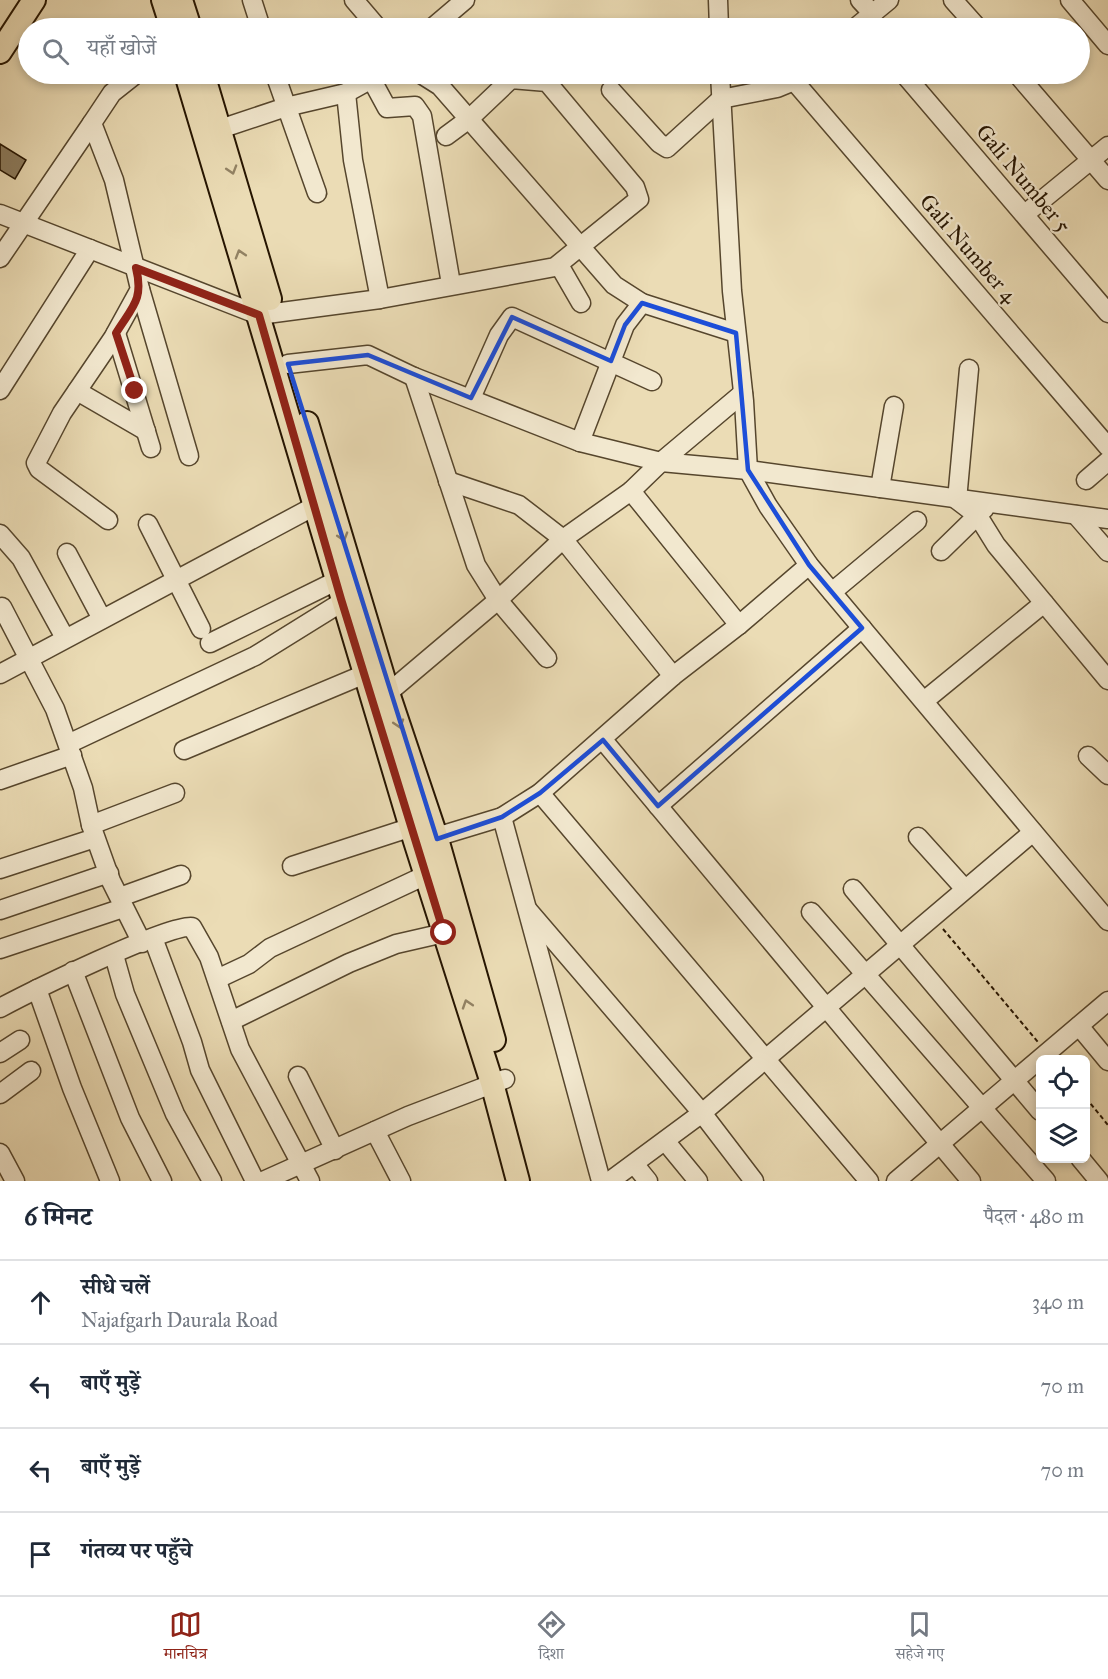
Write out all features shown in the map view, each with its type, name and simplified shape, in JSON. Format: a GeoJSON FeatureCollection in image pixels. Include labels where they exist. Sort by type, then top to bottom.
{"type":"FeatureCollection","features":[{"type":"Feature","properties":{"kind":"main road"},"geometry":{"type":"LineString","coordinates":[[0,23],[15,0]]}},
{"type":"Feature","properties":{"kind":"main road"},"geometry":{"type":"LineString","coordinates":[[22,18],[34,0]]}},
{"type":"Feature","properties":{"kind":"main road"},"geometry":{"type":"LineString","coordinates":[[163,0],[169,18]]}},
{"type":"Feature","properties":{"kind":"main road"},"geometry":{"type":"LineString","coordinates":[[181,0],[187,18]]}},
{"type":"Feature","properties":{"kind":"main road"},"geometry":{"type":"LineString","coordinates":[[0,52],[18,24]]}},
{"type":"Feature","properties":{"kind":"main road"},"geometry":{"type":"LineString","coordinates":[[189,84],[267,314],[323,502],[388,693],[421,836],[426,875],[444,933],[534,1181]]}},
{"type":"Feature","properties":{"kind":"main road"},"geometry":{"type":"LineString","coordinates":[[206,84],[220,129],[267,314],[288,364],[323,502],[339,591],[364,674],[421,836],[498,1081],[518,1181]]}},
{"type":"Feature","properties":{"kind":"street"},"geometry":{"type":"LineString","coordinates":[[252,0],[258,18]]}},
{"type":"Feature","properties":{"kind":"street"},"geometry":{"type":"LineString","coordinates":[[354,0],[369,18]]}},
{"type":"Feature","properties":{"kind":"street"},"geometry":{"type":"LineString","coordinates":[[444,18],[465,0]]}},
{"type":"Feature","properties":{"kind":"street"},"geometry":{"type":"LineString","coordinates":[[718,0],[719,18]]}},
{"type":"Feature","properties":{"kind":"street"},"geometry":{"type":"LineString","coordinates":[[860,0],[862,18]]}},
{"type":"Feature","properties":{"kind":"street"},"geometry":{"type":"LineString","coordinates":[[870,18],[889,0]]}},
{"type":"Feature","properties":{"kind":"street"},"geometry":{"type":"LineString","coordinates":[[953,0],[969,18]]}},
{"type":"Feature","properties":{"kind":"street"},"geometry":{"type":"LineString","coordinates":[[1070,0],[1087,18]]}},
{"type":"Feature","properties":{"kind":"street"},"geometry":{"type":"LineString","coordinates":[[1090,21],[1106,38]]}},
{"type":"Feature","properties":{"kind":"street"},"geometry":{"type":"LineString","coordinates":[[0,258],[112,93],[123,84]]}},
{"type":"Feature","properties":{"kind":"street"},"geometry":{"type":"LineString","coordinates":[[278,84],[317,193]]}},
{"type":"Feature","properties":{"kind":"street"},"geometry":{"type":"LineString","coordinates":[[220,129],[286,107],[346,93],[361,84]]}},
{"type":"Feature","properties":{"kind":"street"},"geometry":{"type":"LineString","coordinates":[[374,84],[387,108],[415,106],[421,111],[451,284]]}},
{"type":"Feature","properties":{"kind":"street"},"geometry":{"type":"LineString","coordinates":[[437,84],[614,285],[642,303],[736,333]]}},
{"type":"Feature","properties":{"kind":"street"},"geometry":{"type":"LineString","coordinates":[[446,136],[469,119],[507,84]]}},
{"type":"Feature","properties":{"kind":"street"},"geometry":{"type":"LineString","coordinates":[[0,214],[136,268],[267,314],[380,299],[451,284],[543,270],[560,265],[579,245],[635,204],[639,194],[549,84]]}},
{"type":"Feature","properties":{"kind":"street"},"geometry":{"type":"LineString","coordinates":[[720,84],[736,333],[748,470],[768,506],[809,565],[1108,921]]}},
{"type":"Feature","properties":{"kind":"street"},"geometry":{"type":"LineString","coordinates":[[611,90],[659,143],[667,148],[721,99],[777,88],[785,84]]}},
{"type":"Feature","properties":{"kind":"street","name":"Gali Number 4"},"geometry":{"type":"LineString","coordinates":[[805,84],[1108,447]]}},
{"type":"Feature","properties":{"kind":"street","name":"Gali Number 5"},"geometry":{"type":"LineString","coordinates":[[913,84],[1108,313]]}},
{"type":"Feature","properties":{"kind":"street"},"geometry":{"type":"LineString","coordinates":[[1026,84],[1108,180]]}},
{"type":"Feature","properties":{"kind":"street"},"geometry":{"type":"LineString","coordinates":[[346,93],[353,160],[380,299]]}},
{"type":"Feature","properties":{"kind":"street"},"geometry":{"type":"LineString","coordinates":[[92,123],[114,180],[140,290],[189,456]]}},
{"type":"Feature","properties":{"kind":"street"},"geometry":{"type":"LineString","coordinates":[[1025,214],[1108,146]]}},
{"type":"Feature","properties":{"kind":"street"},"geometry":{"type":"LineString","coordinates":[[0,390],[90,249]]}},
{"type":"Feature","properties":{"kind":"street"},"geometry":{"type":"LineString","coordinates":[[560,265],[581,303]]}},
{"type":"Feature","properties":{"kind":"street"},"geometry":{"type":"LineString","coordinates":[[108,520],[39,469],[36,463],[76,391],[116,333],[140,290]]}},
{"type":"Feature","properties":{"kind":"street"},"geometry":{"type":"LineString","coordinates":[[580,442],[625,325],[642,303]]}},
{"type":"Feature","properties":{"kind":"street"},"geometry":{"type":"LineString","coordinates":[[471,398],[499,335],[512,317],[652,381]]}},
{"type":"Feature","properties":{"kind":"street"},"geometry":{"type":"LineString","coordinates":[[76,391],[149,439],[116,333]]}},
{"type":"Feature","properties":{"kind":"street"},"geometry":{"type":"LineString","coordinates":[[288,364],[368,355],[414,377],[580,442],[661,462],[748,470],[880,488],[957,500],[983,510],[1108,519]]}},
{"type":"Feature","properties":{"kind":"street"},"geometry":{"type":"LineString","coordinates":[[957,500],[969,369]]}},
{"type":"Feature","properties":{"kind":"street"},"geometry":{"type":"LineString","coordinates":[[414,377],[476,565],[498,600],[547,658]]}},
{"type":"Feature","properties":{"kind":"street"},"geometry":{"type":"LineString","coordinates":[[388,693],[498,600],[563,539],[631,491],[661,462],[743,393]]}},
{"type":"Feature","properties":{"kind":"street"},"geometry":{"type":"LineString","coordinates":[[880,488],[894,406]]}},
{"type":"Feature","properties":{"kind":"street"},"geometry":{"type":"LineString","coordinates":[[1086,480],[1108,461]]}},
{"type":"Feature","properties":{"kind":"street"},"geometry":{"type":"LineString","coordinates":[[448,481],[519,505],[563,539],[673,676]]}},
{"type":"Feature","properties":{"kind":"street"},"geometry":{"type":"LineString","coordinates":[[631,491],[739,625]]}},
{"type":"Feature","properties":{"kind":"street"},"geometry":{"type":"LineString","coordinates":[[0,674],[323,502]]}},
{"type":"Feature","properties":{"kind":"street"},"geometry":{"type":"LineString","coordinates":[[941,551],[983,510]]}},
{"type":"Feature","properties":{"kind":"street"},"geometry":{"type":"LineString","coordinates":[[983,510],[996,545],[1108,680]]}},
{"type":"Feature","properties":{"kind":"street"},"geometry":{"type":"LineString","coordinates":[[1076,515],[1108,552]]}},
{"type":"Feature","properties":{"kind":"street"},"geometry":{"type":"LineString","coordinates":[[832,592],[916,520]]}},
{"type":"Feature","properties":{"kind":"street"},"geometry":{"type":"LineString","coordinates":[[148,524],[206,636],[339,591]]}},
{"type":"Feature","properties":{"kind":"street"},"geometry":{"type":"LineString","coordinates":[[0,534],[21,558],[65,638]]}},
{"type":"Feature","properties":{"kind":"street"},"geometry":{"type":"LineString","coordinates":[[67,554],[102,619]]}},
{"type":"Feature","properties":{"kind":"street"},"geometry":{"type":"LineString","coordinates":[[292,866],[502,817],[540,793],[603,740],[673,676],[739,625],[809,565]]}},
{"type":"Feature","properties":{"kind":"street"},"geometry":{"type":"LineString","coordinates":[[0,780],[70,749],[255,656],[339,591]]}},
{"type":"Feature","properties":{"kind":"street"},"geometry":{"type":"LineString","coordinates":[[924,701],[1044,603]]}},
{"type":"Feature","properties":{"kind":"street"},"geometry":{"type":"LineString","coordinates":[[2,607],[55,710],[70,749],[93,831],[121,902],[148,941],[192,1042],[200,1070],[255,1181]]}},
{"type":"Feature","properties":{"kind":"street"},"geometry":{"type":"LineString","coordinates":[[658,806],[862,628]]}},
{"type":"Feature","properties":{"kind":"street"},"geometry":{"type":"LineString","coordinates":[[184,750],[364,674]]}},
{"type":"Feature","properties":{"kind":"street"},"geometry":{"type":"LineString","coordinates":[[603,740],[941,1143],[970,1181]]}},
{"type":"Feature","properties":{"kind":"street"},"geometry":{"type":"LineString","coordinates":[[1088,756],[1108,775]]}},
{"type":"Feature","properties":{"kind":"street"},"geometry":{"type":"LineString","coordinates":[[0,869],[93,831],[175,793]]}},
{"type":"Feature","properties":{"kind":"street"},"geometry":{"type":"LineString","coordinates":[[540,793],[869,1181]]}},
{"type":"Feature","properties":{"kind":"street"},"geometry":{"type":"LineString","coordinates":[[502,817],[601,1181]]}},
{"type":"Feature","properties":{"kind":"street"},"geometry":{"type":"LineString","coordinates":[[610,1181],[635,1165],[702,1113],[899,943],[1033,832]]}},
{"type":"Feature","properties":{"kind":"street"},"geometry":{"type":"LineString","coordinates":[[918,837],[964,888]]}},
{"type":"Feature","properties":{"kind":"street"},"geometry":{"type":"LineString","coordinates":[[0,910],[109,873]]}},
{"type":"Feature","properties":{"kind":"street"},"geometry":{"type":"LineString","coordinates":[[0,949],[121,902],[181,875]]}},
{"type":"Feature","properties":{"kind":"street"},"geometry":{"type":"LineString","coordinates":[[217,979],[249,964],[270,948],[426,875]]}},
{"type":"Feature","properties":{"kind":"street"},"geometry":{"type":"LineString","coordinates":[[854,889],[1039,1109]]}},
{"type":"Feature","properties":{"kind":"street"},"geometry":{"type":"LineString","coordinates":[[525,906],[702,1113],[754,1181]]}},
{"type":"Feature","properties":{"kind":"street"},"geometry":{"type":"LineString","coordinates":[[811,912],[1046,1181]]}},
{"type":"Feature","properties":{"kind":"street"},"geometry":{"type":"LineString","coordinates":[[0,1008],[74,971],[184,926],[192,927],[209,957],[240,1049],[306,1173]]}},
{"type":"Feature","properties":{"kind":"street"},"geometry":{"type":"LineString","coordinates":[[231,1021],[349,963],[396,944],[444,933]]}},
{"type":"Feature","properties":{"kind":"street"},"geometry":{"type":"LineString","coordinates":[[114,955],[125,994],[175,1114],[212,1181]]}},
{"type":"Feature","properties":{"kind":"street"},"geometry":{"type":"LineString","coordinates":[[74,971],[126,1109],[162,1181]]}},
{"type":"Feature","properties":{"kind":"street"},"geometry":{"type":"LineString","coordinates":[[37,989],[72,1088],[110,1181]]}},
{"type":"Feature","properties":{"kind":"street"},"geometry":{"type":"LineString","coordinates":[[896,1181],[1108,1001]]}},
{"type":"Feature","properties":{"kind":"street"},"geometry":{"type":"LineString","coordinates":[[1079,1026],[1108,1061]]}},
{"type":"Feature","properties":{"kind":"street"},"geometry":{"type":"LineString","coordinates":[[0,1053],[20,1040]]}},
{"type":"Feature","properties":{"kind":"street"},"geometry":{"type":"LineString","coordinates":[[0,1094],[31,1071]]}},
{"type":"Feature","properties":{"kind":"street"},"geometry":{"type":"LineString","coordinates":[[298,1076],[335,1150]]}},
{"type":"Feature","properties":{"kind":"street"},"geometry":{"type":"LineString","coordinates":[[263,1181],[306,1173],[335,1150],[375,1131],[498,1081]]}},
{"type":"Feature","properties":{"kind":"street"},"geometry":{"type":"LineString","coordinates":[[375,1131],[401,1181]]}},
{"type":"Feature","properties":{"kind":"street"},"geometry":{"type":"LineString","coordinates":[[666,1142],[698,1181]]}},
{"type":"Feature","properties":{"kind":"street"},"geometry":{"type":"LineString","coordinates":[[0,1153],[8,1175]]}},
{"type":"Feature","properties":{"kind":"street"},"geometry":{"type":"LineString","coordinates":[[1084,1163],[1099,1181]]}},
{"type":"Feature","properties":{"kind":"street"},"geometry":{"type":"LineString","coordinates":[[635,1165],[648,1181]]}},
{"type":"Feature","properties":{"kind":"path"},"geometry":{"type":"LineString","coordinates":[[932,915],[1047,1053]]}},
{"type":"Feature","properties":{"kind":"path"},"geometry":{"type":"LineString","coordinates":[[1090,1103],[1108,1125]]}},
{"type":"Feature","properties":{"kind":"highlighted area"},"geometry":{"type":"Polygon","coordinates":[[[642,303],[736,333],[748,470],[809,565],[862,628],[658,806],[603,740],[540,793],[502,817],[437,839],[288,364],[368,355],[471,398],[512,317],[611,361],[625,325],[642,303]]]}},
{"type":"Feature","properties":{"kind":"building"},"geometry":{"type":"Polygon","coordinates":[[[0,144],[26,160],[15,179],[0,170],[0,144]]]}},
{"type":"Feature","properties":{"kind":"route"},"geometry":{"type":"LineString","coordinates":[[135,391],[116,333],[138,298],[140,286],[136,268],[259,315],[341,599],[444,933]]}}]}
